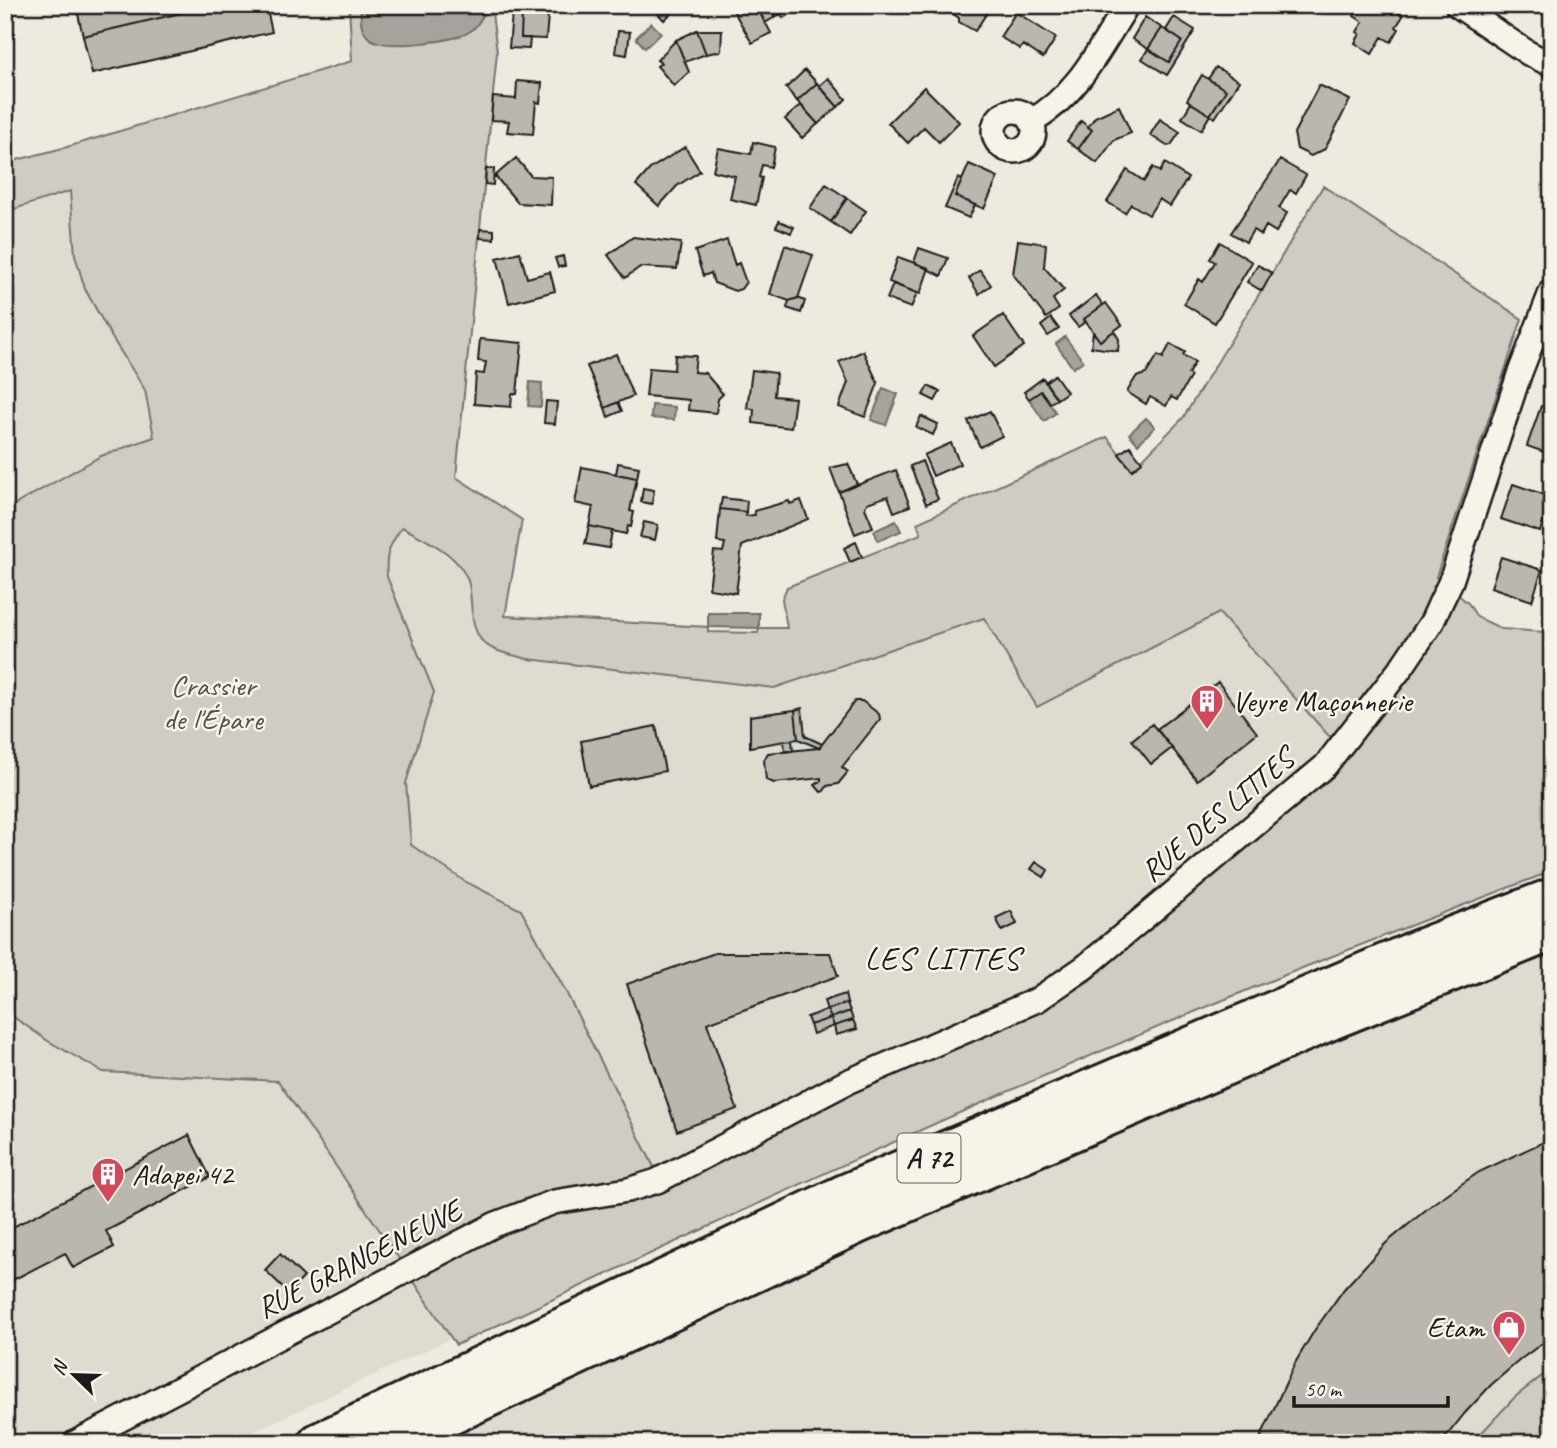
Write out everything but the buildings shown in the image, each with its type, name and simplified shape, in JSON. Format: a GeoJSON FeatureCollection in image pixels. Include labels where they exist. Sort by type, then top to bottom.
{"type":"FeatureCollection","features":[{"type":"Feature","properties":{"kind":"highway","name":"A 72"},"geometry":{"type":"LineString","coordinates":[[318,1443],[845,1194],[1417,950],[1552,898]]}},
{"type":"Feature","properties":{"kind":"highway","name":"A 72"},"geometry":{"type":"LineString","coordinates":[[391,1443],[857,1224],[1331,1020],[1552,931]]}},
{"type":"Feature","properties":{"kind":"street"},"geometry":{"type":"LineString","coordinates":[[1031,121],[1048,112],[1071,91],[1127,5]]}},
{"type":"Feature","properties":{"kind":"street"},"geometry":{"type":"LineString","coordinates":[[1457,5],[1528,53],[1552,65]]}},
{"type":"Feature","properties":{"kind":"street","name":"RUE DES LITTES"},"geometry":{"type":"LineString","coordinates":[[686,1166],[847,1082],[1037,1000],[1085,968],[1325,766],[1402,668],[1441,602],[1451,581],[1528,351],[1552,290]]}},
{"type":"Feature","properties":{"kind":"street","name":"RUE GRANGENEUVE"},"geometry":{"type":"LineString","coordinates":[[75,1443],[496,1224],[554,1202],[644,1186],[686,1166]]}},
{"type":"Feature","properties":{"kind":"shaded area"},"geometry":{"type":"Polygon","coordinates":[[[361,5],[488,5],[478,24],[461,36],[421,43],[392,44],[380,43],[368,37],[362,25],[361,5]]]}},
{"type":"Feature","properties":{"kind":"shaded area"},"geometry":{"type":"Polygon","coordinates":[[[651,23],[661,33],[645,48],[636,38],[651,23]]]}},
{"type":"Feature","properties":{"kind":"shaded area"},"geometry":{"type":"Polygon","coordinates":[[[70,190],[75,255],[85,289],[145,390],[154,438],[101,456],[5,510],[5,212],[70,190]]]}},
{"type":"Feature","properties":{"kind":"shaded area"},"geometry":{"type":"Polygon","coordinates":[[[1065,337],[1083,361],[1073,368],[1056,344],[1065,337]]]}},
{"type":"Feature","properties":{"kind":"shaded area"},"geometry":{"type":"Polygon","coordinates":[[[530,382],[542,383],[541,407],[528,406],[530,382]]]}},
{"type":"Feature","properties":{"kind":"shaded area"},"geometry":{"type":"Polygon","coordinates":[[[883,388],[898,394],[886,425],[871,420],[883,388]]]}},
{"type":"Feature","properties":{"kind":"shaded area"},"geometry":{"type":"Polygon","coordinates":[[[1041,391],[1056,413],[1044,421],[1029,399],[1041,391]]]}},
{"type":"Feature","properties":{"kind":"shaded area"},"geometry":{"type":"Polygon","coordinates":[[[652,405],[675,407],[674,420],[651,418],[652,405]]]}},
{"type":"Feature","properties":{"kind":"shaded area"},"geometry":{"type":"Polygon","coordinates":[[[1146,418],[1155,427],[1138,444],[1129,434],[1146,418]]]}},
{"type":"Feature","properties":{"kind":"shaded area"},"geometry":{"type":"Polygon","coordinates":[[[896,521],[901,531],[878,541],[874,531],[896,521]]]}},
{"type":"Feature","properties":{"kind":"shaded area"},"geometry":{"type":"Polygon","coordinates":[[[402,527],[433,544],[463,571],[470,584],[474,629],[481,640],[491,648],[528,659],[774,688],[984,618],[1037,707],[1219,612],[1328,735],[1353,751],[1297,806],[1151,923],[1089,981],[1049,1006],[900,1067],[664,1188],[564,988],[521,910],[466,882],[411,845],[406,783],[434,692],[387,577],[386,558],[402,527]]]}},
{"type":"Feature","properties":{"kind":"shaded area"},"geometry":{"type":"Polygon","coordinates":[[[708,613],[759,613],[759,628],[708,627],[708,613]]]}},
{"type":"Feature","properties":{"kind":"shaded area"},"geometry":{"type":"Polygon","coordinates":[[[1552,951],[1552,1443],[432,1443],[893,1227],[1210,1089],[1552,951]]]}},
{"type":"Feature","properties":{"kind":"shaded area"},"geometry":{"type":"Polygon","coordinates":[[[5,1011],[48,1041],[103,1072],[278,1081],[452,1338],[229,1443],[5,1443],[5,1011]]]}},
{"type":"Feature","properties":{"kind":"green space","name":"Crassier de l'Épare"},"geometry":{"type":"Polygon","coordinates":[[[349,5],[491,5],[497,52],[456,477],[522,520],[505,616],[708,627],[708,632],[758,633],[759,628],[787,628],[782,599],[787,587],[921,534],[917,523],[1107,437],[1132,470],[1183,418],[1323,186],[1522,319],[1436,577],[1468,603],[1477,617],[1502,629],[1543,632],[1552,630],[1552,871],[1255,987],[1053,1072],[754,1206],[456,1345],[413,1280],[467,1248],[525,1221],[565,1208],[650,1194],[859,1085],[1049,1006],[1089,981],[1151,923],[1297,806],[1353,751],[1328,735],[1219,613],[1037,707],[984,618],[774,688],[528,659],[492,648],[479,637],[475,628],[470,589],[465,574],[451,557],[435,545],[402,527],[389,550],[387,577],[434,692],[406,783],[411,845],[466,882],[521,910],[564,988],[656,1171],[528,1199],[480,1221],[402,1263],[278,1081],[103,1072],[48,1041],[5,1011],[5,510],[101,456],[154,437],[145,390],[85,289],[75,255],[70,191],[5,212],[5,163],[67,147],[352,61],[349,5]]]}},
{"type":"Feature","properties":{"kind":"green space"},"geometry":{"type":"Polygon","coordinates":[[[1552,1368],[1552,1443],[1472,1443],[1515,1397],[1552,1368]]]}},
{"type":"Feature","properties":{"kind":"place","name":"Veyre Maçonnerie"},"geometry":{"type":"Point","coordinates":[1207,731]}},
{"type":"Feature","properties":{"kind":"place","name":"Adapei 42"},"geometry":{"type":"Point","coordinates":[108,1204]}},
{"type":"Feature","properties":{"kind":"place","name":"Etam"},"geometry":{"type":"Point","coordinates":[1509,1357]}},
{"type":"Feature","properties":{"kind":"district","name":"LES LITTES"},"geometry":{"type":"Point","coordinates":[943,958]}}]}
